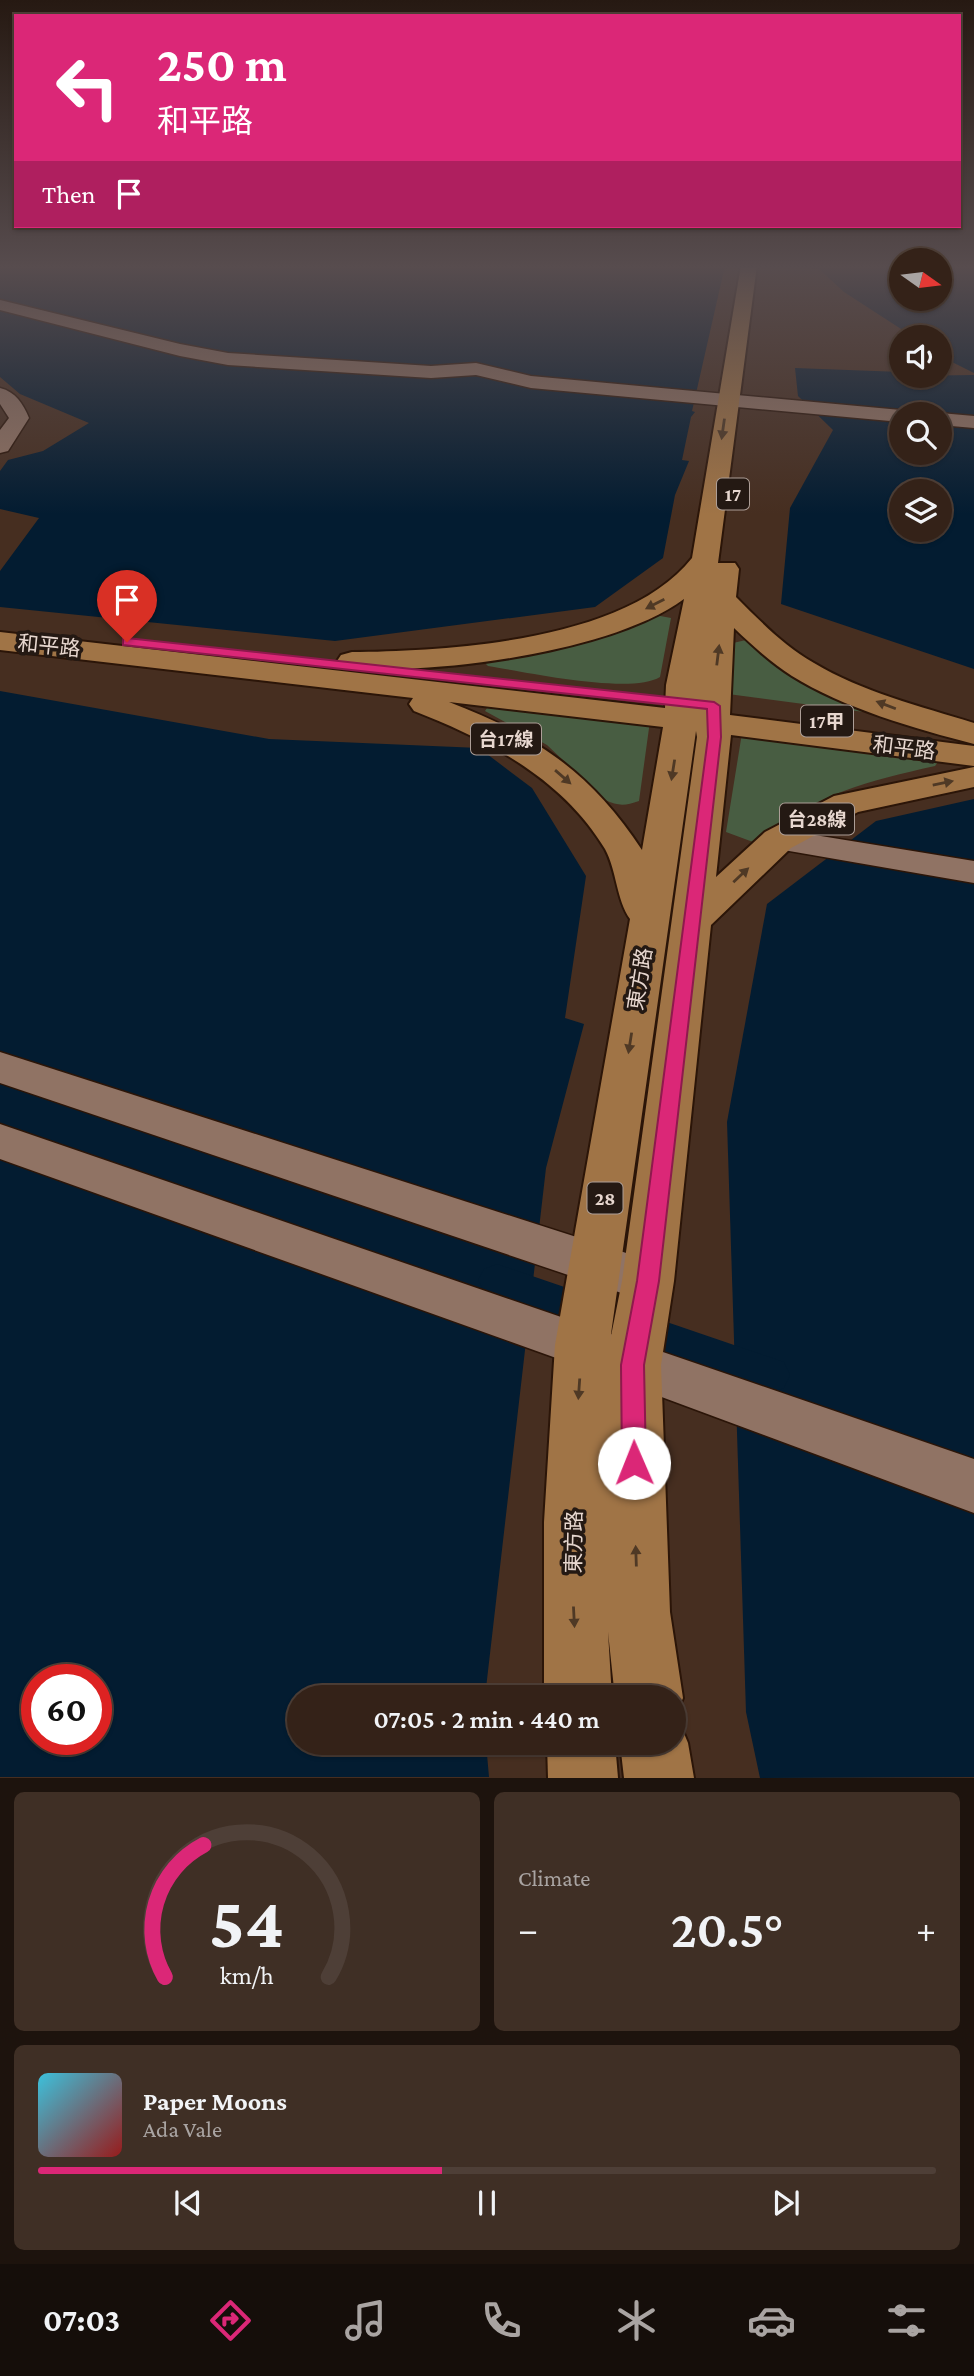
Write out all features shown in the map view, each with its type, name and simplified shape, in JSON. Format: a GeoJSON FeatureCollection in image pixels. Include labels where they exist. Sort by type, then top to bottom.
{"type":"FeatureCollection","features":[{"type":"Feature","properties":{"kind":"main road","name":"東方路"},"geometry":{"type":"LineString","coordinates":[[697,713],[722,597],[741,348]]}},
{"type":"Feature","properties":{"kind":"main road","name":"東方路"},"geometry":{"type":"LineString","coordinates":[[577,1685],[573,1602],[575,1441],[582,1345],[596,1263],[714,737],[697,713],[705,559],[746,348]]}},
{"type":"Feature","properties":{"kind":"main road"},"geometry":{"type":"LineString","coordinates":[[276,666],[470,657],[539,644],[581,633],[649,608],[688,581],[705,559]]}},
{"type":"Feature","properties":{"kind":"main road"},"geometry":{"type":"LineString","coordinates":[[722,597],[755,634],[814,677],[894,708],[974,734]]}},
{"type":"Feature","properties":{"kind":"main road","name":"和平路"},"geometry":{"type":"LineString","coordinates":[[0,627],[276,666]]}},
{"type":"Feature","properties":{"kind":"main road","name":"和平路"},"geometry":{"type":"LineString","coordinates":[[0,641],[276,666],[974,741]]}},
{"type":"Feature","properties":{"kind":"main road","name":"台17線"},"geometry":{"type":"LineString","coordinates":[[276,666],[394,694],[478,724],[548,764],[604,818],[625,851],[638,886],[670,924]]}},
{"type":"Feature","properties":{"kind":"main road","name":"和平路"},"geometry":{"type":"LineString","coordinates":[[697,713],[974,756]]}},
{"type":"Feature","properties":{"kind":"main road","name":"台28線"},"geometry":{"type":"LineString","coordinates":[[670,924],[778,840],[847,804],[974,777]]}},
{"type":"Feature","properties":{"kind":"main road","name":"東方路"},"geometry":{"type":"LineString","coordinates":[[647,1685],[638,1612],[633,1365],[648,1281],[670,924]]}},
{"type":"Feature","properties":{"kind":"main road"},"geometry":{"type":"LineString","coordinates":[[582,1755],[583,1777]]}},
{"type":"Feature","properties":{"kind":"main road"},"geometry":{"type":"LineString","coordinates":[[656,1755],[659,1777]]}},
{"type":"Feature","properties":{"kind":"lane"},"geometry":{"type":"LineString","coordinates":[[172,348],[228,359],[431,372],[476,369],[531,382],[889,415]]}},
{"type":"Feature","properties":{"kind":"lane"},"geometry":{"type":"LineString","coordinates":[[0,394],[13,405],[19,418],[0,446]]}},
{"type":"Feature","properties":{"kind":"lane"},"geometry":{"type":"LineString","coordinates":[[952,420],[974,422]]}},
{"type":"Feature","properties":{"kind":"lane"},"geometry":{"type":"LineString","coordinates":[[778,840],[851,849],[974,872]]}},
{"type":"Feature","properties":{"kind":"lane"},"geometry":{"type":"LineString","coordinates":[[0,1067],[648,1281]]}},
{"type":"Feature","properties":{"kind":"lane"},"geometry":{"type":"LineString","coordinates":[[0,1141],[974,1486]]}},
{"type":"Feature","properties":{"kind":"green space"},"geometry":{"type":"Polygon","coordinates":[[[655,615],[671,618],[660,677],[646,682],[603,683],[551,677],[488,666],[483,661],[655,615]]]}},
{"type":"Feature","properties":{"kind":"green space"},"geometry":{"type":"Polygon","coordinates":[[[746,640],[801,675],[874,707],[864,712],[728,694],[733,643],[746,640]]]}},
{"type":"Feature","properties":{"kind":"green space"},"geometry":{"type":"Polygon","coordinates":[[[491,702],[650,721],[639,801],[622,805],[605,800],[547,745],[485,711],[491,702]]]}},
{"type":"Feature","properties":{"kind":"green space"},"geometry":{"type":"Polygon","coordinates":[[[742,733],[941,758],[935,766],[862,785],[818,802],[753,842],[726,832],[742,733]]]}},
{"type":"Feature","properties":{"kind":"water"},"geometry":{"type":"Polygon","coordinates":[[[0,348],[706,348],[692,411],[695,412],[691,417],[682,460],[689,461],[675,495],[663,558],[595,607],[335,641],[0,607],[0,571],[39,518],[0,509],[0,471],[8,460],[43,451],[89,423],[20,394],[0,377],[0,348]]]}},
{"type":"Feature","properties":{"kind":"water"},"geometry":{"type":"Polygon","coordinates":[[[952,348],[974,348],[974,373],[952,362],[952,348]]]}},
{"type":"Feature","properties":{"kind":"water"},"geometry":{"type":"Polygon","coordinates":[[[795,368],[889,372],[889,388],[952,388],[952,375],[974,375],[974,669],[781,604],[790,508],[833,430],[798,396],[795,368]]]}},
{"type":"Feature","properties":{"kind":"water"},"geometry":{"type":"Polygon","coordinates":[[[0,691],[269,739],[479,748],[532,788],[586,876],[565,1018],[584,1024],[546,1168],[486,1685],[287,1685],[287,1755],[487,1755],[489,1777],[0,1777],[0,691]]]}},
{"type":"Feature","properties":{"kind":"water"},"geometry":{"type":"Polygon","coordinates":[[[974,799],[974,1777],[760,1778],[746,1712],[727,1122],[767,904],[876,821],[974,799]]]}},
{"type":"Feature","properties":{"kind":"waterway"},"geometry":{"type":"LineString","coordinates":[[497,1280],[770,1375]]}},
{"type":"Feature","properties":{"kind":"route"},"geometry":{"type":"LineString","coordinates":[[127,642],[714,706],[714,737],[648,1281],[633,1365],[634,1463]]}}]}
